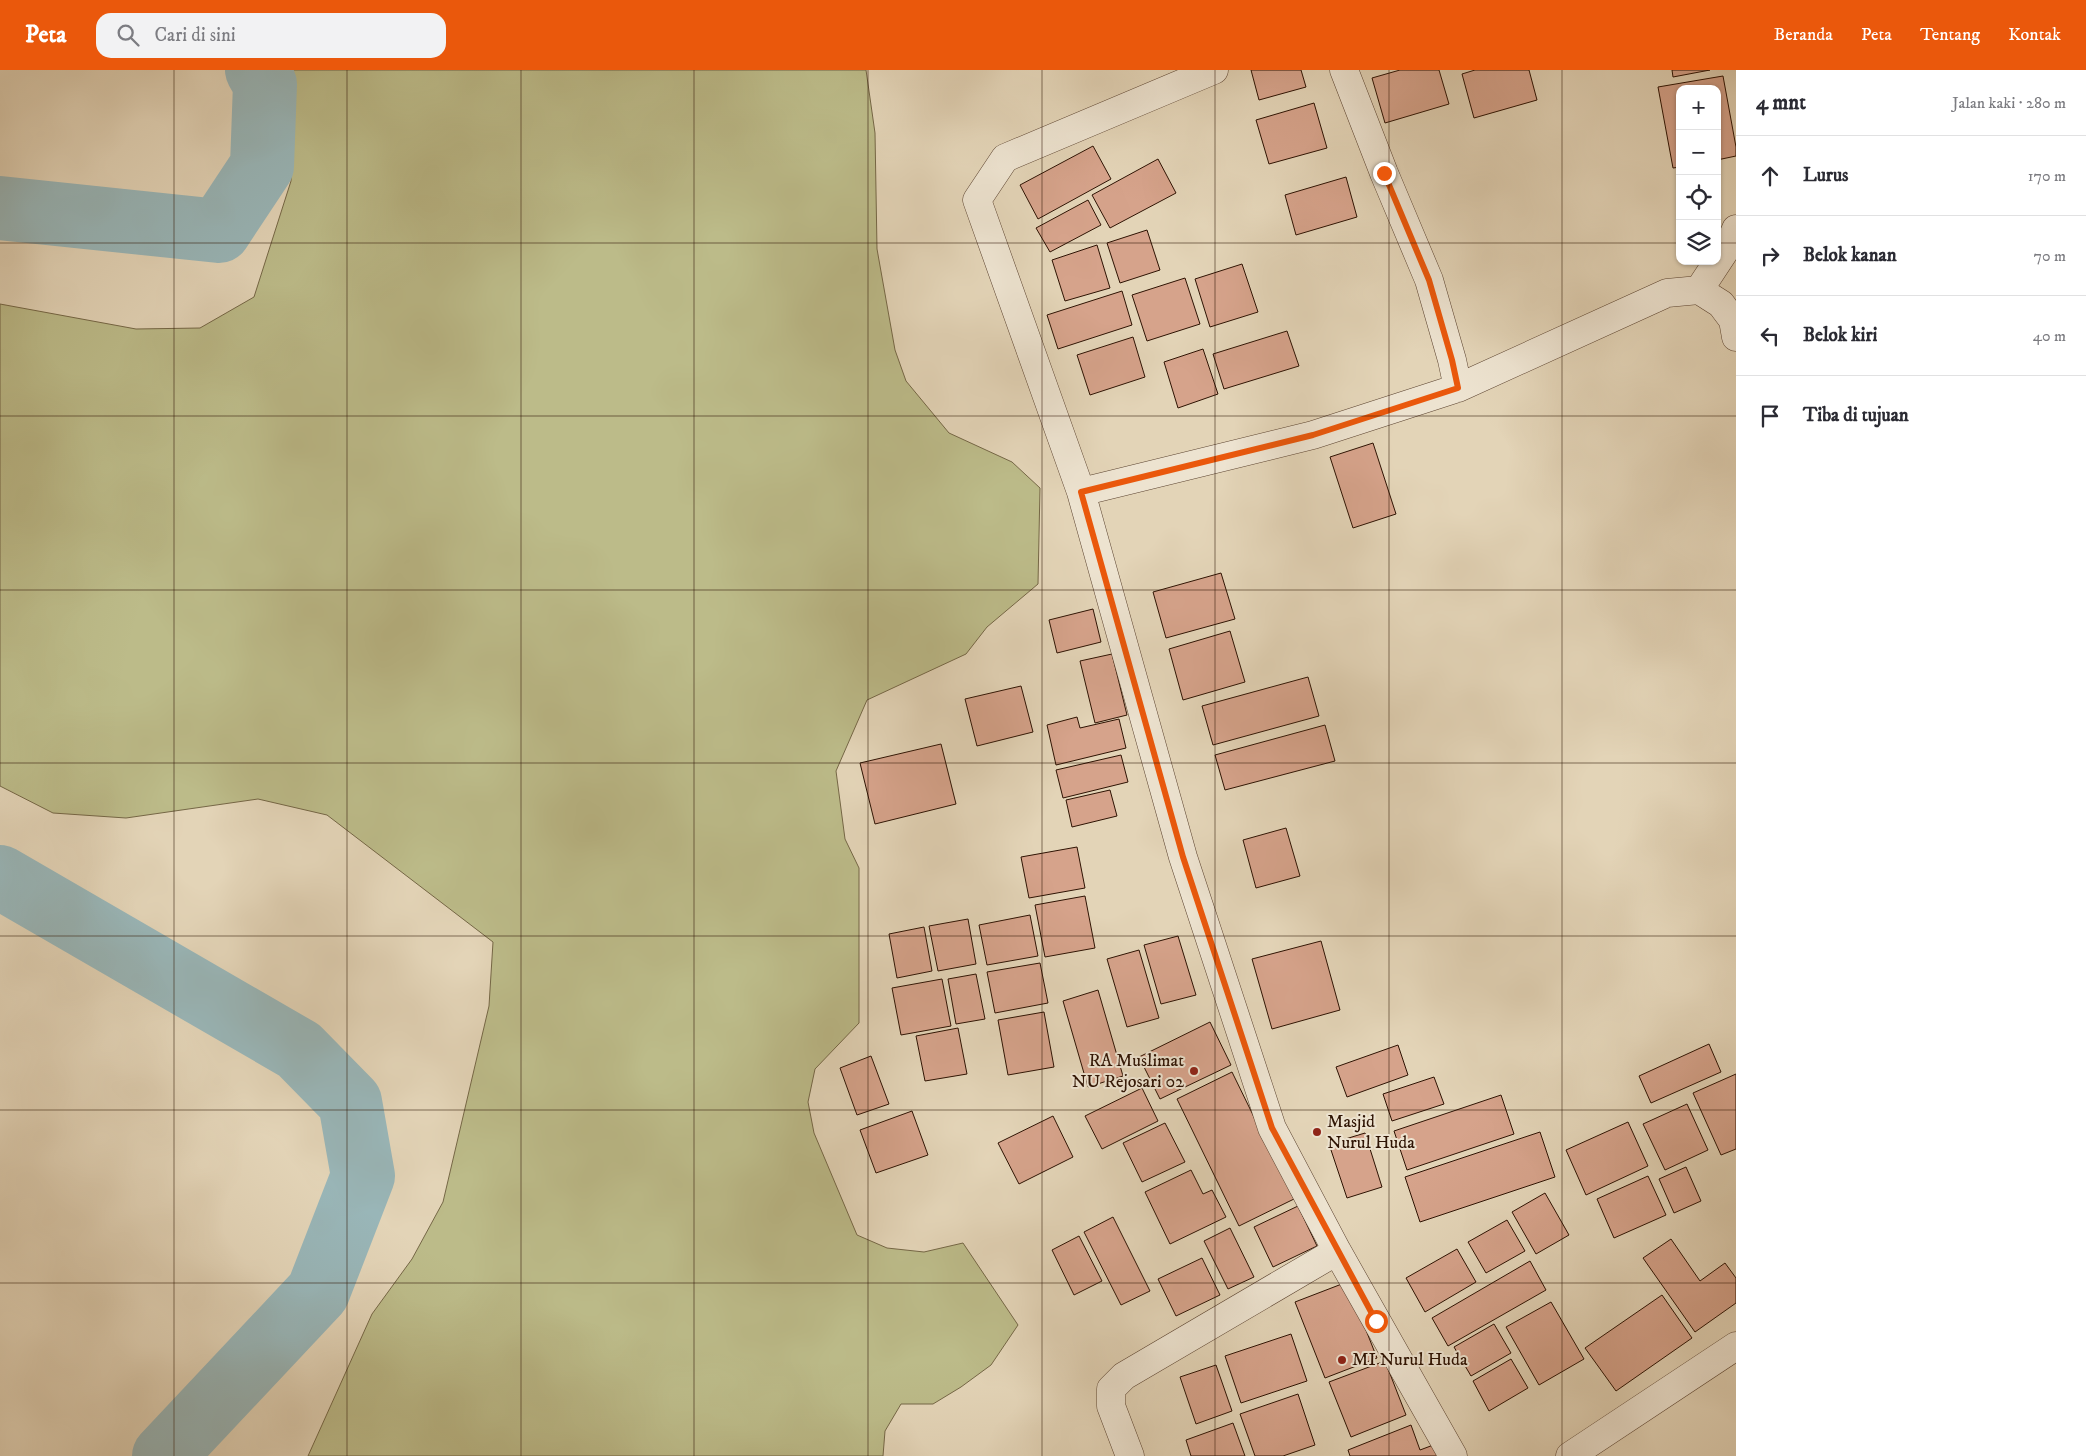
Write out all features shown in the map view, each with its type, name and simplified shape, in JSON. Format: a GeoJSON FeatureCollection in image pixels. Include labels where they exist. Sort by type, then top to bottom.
{"type":"FeatureCollection","features":[{"type":"Feature","properties":{"kind":"street"},"geometry":{"type":"LineString","coordinates":[[1214,70],[1005,158],[977,200],[1081,492],[1183,857],[1272,1128],[1337,1251],[1453,1456]]}},
{"type":"Feature","properties":{"kind":"street"},"geometry":{"type":"LineString","coordinates":[[1344,70],[1384,173],[1429,280],[1458,388]]}},
{"type":"Feature","properties":{"kind":"street"},"geometry":{"type":"LineString","coordinates":[[1699,290],[1730,243],[1736,229]]}},
{"type":"Feature","properties":{"kind":"street"},"geometry":{"type":"LineString","coordinates":[[1081,492],[1313,435],[1458,388],[1667,293],[1699,290],[1721,304],[1733,320],[1736,337]]}},
{"type":"Feature","properties":{"kind":"street"},"geometry":{"type":"LineString","coordinates":[[1130,1456],[1111,1406],[1111,1389],[1124,1376],[1337,1251]]}},
{"type":"Feature","properties":{"kind":"street"},"geometry":{"type":"LineString","coordinates":[[1570,1456],[1736,1346]]}},
{"type":"Feature","properties":{"kind":"shaded area"},"geometry":{"type":"Polygon","coordinates":[[[291,70],[866,70],[875,133],[877,249],[895,350],[906,381],[949,433],[1012,462],[1040,488],[1038,584],[987,627],[966,654],[867,700],[836,771],[845,839],[859,868],[859,1023],[815,1069],[808,1102],[814,1133],[857,1235],[887,1248],[924,1252],[963,1243],[1018,1325],[991,1365],[961,1387],[933,1404],[901,1404],[885,1431],[883,1456],[308,1456],[372,1314],[412,1259],[443,1202],[489,1006],[493,942],[327,815],[258,799],[126,818],[53,813],[0,786],[0,304],[136,329],[200,328],[254,297],[291,181],[293,81],[291,70]]]}},
{"type":"Feature","properties":{"kind":"building"},"geometry":{"type":"Polygon","coordinates":[[[1251,70],[1301,70],[1306,87],[1259,100],[1251,70]]]}},
{"type":"Feature","properties":{"kind":"building"},"geometry":{"type":"Polygon","coordinates":[[[1400,70],[1439,70],[1449,104],[1385,123],[1372,78],[1400,70]]]}},
{"type":"Feature","properties":{"kind":"building"},"geometry":{"type":"Polygon","coordinates":[[[1475,70],[1529,70],[1537,100],[1474,118],[1462,74],[1475,70]]]}},
{"type":"Feature","properties":{"kind":"building"},"geometry":{"type":"Polygon","coordinates":[[[1672,70],[1710,70],[1673,77],[1672,70]]]}},
{"type":"Feature","properties":{"kind":"building"},"geometry":{"type":"Polygon","coordinates":[[[1723,76],[1736,156],[1721,159],[1721,85],[1676,85],[1676,168],[1673,168],[1658,87],[1723,76]]]}},
{"type":"Feature","properties":{"kind":"building"},"geometry":{"type":"Polygon","coordinates":[[[1314,103],[1327,148],[1269,164],[1256,120],[1314,103]]]}},
{"type":"Feature","properties":{"kind":"building"},"geometry":{"type":"Polygon","coordinates":[[[1093,146],[1111,179],[1038,219],[1020,185],[1093,146]]]}},
{"type":"Feature","properties":{"kind":"building"},"geometry":{"type":"Polygon","coordinates":[[[1158,159],[1176,193],[1110,228],[1092,195],[1158,159]]]}},
{"type":"Feature","properties":{"kind":"building"},"geometry":{"type":"Polygon","coordinates":[[[1346,177],[1357,217],[1296,235],[1285,195],[1346,177]]]}},
{"type":"Feature","properties":{"kind":"building"},"geometry":{"type":"Polygon","coordinates":[[[1088,200],[1101,225],[1050,252],[1036,228],[1088,200]]]}},
{"type":"Feature","properties":{"kind":"building"},"geometry":{"type":"Polygon","coordinates":[[[1147,230],[1160,270],[1120,283],[1107,243],[1147,230]]]}},
{"type":"Feature","properties":{"kind":"building"},"geometry":{"type":"Polygon","coordinates":[[[1097,245],[1110,288],[1065,301],[1052,260],[1097,245]]]}},
{"type":"Feature","properties":{"kind":"building"},"geometry":{"type":"Polygon","coordinates":[[[1242,264],[1258,312],[1210,327],[1195,279],[1242,264]]]}},
{"type":"Feature","properties":{"kind":"building"},"geometry":{"type":"Polygon","coordinates":[[[1185,278],[1200,324],[1147,341],[1132,295],[1185,278]]]}},
{"type":"Feature","properties":{"kind":"building"},"geometry":{"type":"Polygon","coordinates":[[[1122,291],[1132,325],[1058,349],[1047,315],[1122,291]]]}},
{"type":"Feature","properties":{"kind":"building"},"geometry":{"type":"Polygon","coordinates":[[[1287,331],[1299,366],[1224,389],[1213,354],[1287,331]]]}},
{"type":"Feature","properties":{"kind":"building"},"geometry":{"type":"Polygon","coordinates":[[[1133,337],[1145,377],[1090,395],[1077,355],[1133,337]]]}},
{"type":"Feature","properties":{"kind":"building"},"geometry":{"type":"Polygon","coordinates":[[[1203,349],[1218,394],[1178,408],[1164,362],[1203,349]]]}},
{"type":"Feature","properties":{"kind":"building"},"geometry":{"type":"Polygon","coordinates":[[[1373,443],[1396,514],[1353,528],[1330,457],[1373,443]]]}},
{"type":"Feature","properties":{"kind":"building"},"geometry":{"type":"Polygon","coordinates":[[[1221,573],[1235,619],[1166,638],[1153,592],[1221,573]]]}},
{"type":"Feature","properties":{"kind":"building"},"geometry":{"type":"Polygon","coordinates":[[[1093,609],[1101,642],[1057,653],[1049,620],[1093,609]]]}},
{"type":"Feature","properties":{"kind":"building"},"geometry":{"type":"Polygon","coordinates":[[[1230,631],[1245,682],[1183,700],[1169,649],[1230,631]]]}},
{"type":"Feature","properties":{"kind":"building"},"geometry":{"type":"Polygon","coordinates":[[[1112,654],[1127,715],[1095,723],[1080,661],[1112,654]]]}},
{"type":"Feature","properties":{"kind":"building"},"geometry":{"type":"Polygon","coordinates":[[[1308,677],[1319,716],[1213,745],[1202,706],[1308,677]]]}},
{"type":"Feature","properties":{"kind":"building"},"geometry":{"type":"Polygon","coordinates":[[[1021,686],[1033,732],[977,746],[965,699],[1021,686]]]}},
{"type":"Feature","properties":{"kind":"building"},"geometry":{"type":"Polygon","coordinates":[[[1077,717],[1080,728],[1119,719],[1126,748],[1056,765],[1047,725],[1077,717]]]}},
{"type":"Feature","properties":{"kind":"building"},"geometry":{"type":"Polygon","coordinates":[[[1325,725],[1335,761],[1225,790],[1215,755],[1325,725]]]}},
{"type":"Feature","properties":{"kind":"building"},"geometry":{"type":"Polygon","coordinates":[[[941,744],[956,804],[875,824],[860,763],[941,744]]]}},
{"type":"Feature","properties":{"kind":"building"},"geometry":{"type":"Polygon","coordinates":[[[1121,755],[1128,782],[1063,798],[1056,770],[1121,755]]]}},
{"type":"Feature","properties":{"kind":"building"},"geometry":{"type":"Polygon","coordinates":[[[1110,790],[1117,816],[1072,827],[1066,800],[1110,790]]]}},
{"type":"Feature","properties":{"kind":"building"},"geometry":{"type":"Polygon","coordinates":[[[1286,828],[1300,876],[1256,888],[1243,840],[1286,828]]]}},
{"type":"Feature","properties":{"kind":"building"},"geometry":{"type":"Polygon","coordinates":[[[1077,847],[1085,888],[1029,898],[1021,857],[1077,847]]]}},
{"type":"Feature","properties":{"kind":"building"},"geometry":{"type":"Polygon","coordinates":[[[1085,896],[1095,948],[1045,957],[1035,905],[1085,896]]]}},
{"type":"Feature","properties":{"kind":"building"},"geometry":{"type":"Polygon","coordinates":[[[1030,915],[1038,956],[987,965],[979,925],[1030,915]]]}},
{"type":"Feature","properties":{"kind":"building"},"geometry":{"type":"Polygon","coordinates":[[[968,919],[976,964],[938,971],[929,926],[968,919]]]}},
{"type":"Feature","properties":{"kind":"building"},"geometry":{"type":"Polygon","coordinates":[[[924,927],[932,971],[897,978],[889,934],[924,927]]]}},
{"type":"Feature","properties":{"kind":"building"},"geometry":{"type":"Polygon","coordinates":[[[1178,936],[1196,995],[1161,1004],[1144,945],[1178,936]]]}},
{"type":"Feature","properties":{"kind":"building"},"geometry":{"type":"Polygon","coordinates":[[[1321,941],[1340,1010],[1272,1029],[1252,959],[1321,941]]]}},
{"type":"Feature","properties":{"kind":"building"},"geometry":{"type":"Polygon","coordinates":[[[1139,950],[1159,1018],[1127,1027],[1107,959],[1139,950]]]}},
{"type":"Feature","properties":{"kind":"building"},"geometry":{"type":"Polygon","coordinates":[[[1040,963],[1048,1003],[995,1013],[987,972],[1040,963]]]}},
{"type":"Feature","properties":{"kind":"building"},"geometry":{"type":"Polygon","coordinates":[[[976,974],[985,1019],[956,1024],[948,979],[976,974]]]}},
{"type":"Feature","properties":{"kind":"building"},"geometry":{"type":"Polygon","coordinates":[[[942,979],[951,1026],[901,1035],[892,988],[942,979]]]}},
{"type":"Feature","properties":{"kind":"building"},"geometry":{"type":"Polygon","coordinates":[[[1098,990],[1123,1076],[1088,1087],[1063,1001],[1098,990]]]}},
{"type":"Feature","properties":{"kind":"building"},"geometry":{"type":"Polygon","coordinates":[[[1044,1012],[1054,1067],[1008,1075],[998,1020],[1044,1012]]]}},
{"type":"Feature","properties":{"kind":"building"},"geometry":{"type":"Polygon","coordinates":[[[1210,1022],[1231,1065],[1160,1099],[1139,1057],[1210,1022]]]}},
{"type":"Feature","properties":{"kind":"building"},"geometry":{"type":"Polygon","coordinates":[[[958,1028],[967,1074],[925,1081],[916,1036],[958,1028]]]}},
{"type":"Feature","properties":{"kind":"building"},"geometry":{"type":"Polygon","coordinates":[[[1709,1044],[1721,1072],[1651,1103],[1639,1076],[1709,1044]]]}},
{"type":"Feature","properties":{"kind":"building"},"geometry":{"type":"Polygon","coordinates":[[[1398,1045],[1408,1075],[1347,1097],[1336,1067],[1398,1045]]]}},
{"type":"Feature","properties":{"kind":"building"},"geometry":{"type":"Polygon","coordinates":[[[871,1056],[889,1104],[857,1115],[840,1068],[871,1056]]]}},
{"type":"Feature","properties":{"kind":"building"},"geometry":{"type":"Polygon","coordinates":[[[1232,1072],[1294,1199],[1239,1226],[1177,1099],[1232,1072]]]}},
{"type":"Feature","properties":{"kind":"building"},"geometry":{"type":"Polygon","coordinates":[[[1736,1074],[1736,1149],[1721,1155],[1693,1093],[1736,1074]]]}},
{"type":"Feature","properties":{"kind":"building"},"geometry":{"type":"Polygon","coordinates":[[[1434,1077],[1444,1104],[1392,1121],[1383,1094],[1434,1077]]]}},
{"type":"Feature","properties":{"kind":"building"},"geometry":{"type":"Polygon","coordinates":[[[1142,1088],[1158,1121],[1102,1149],[1085,1116],[1142,1088]]]}},
{"type":"Feature","properties":{"kind":"building"},"geometry":{"type":"Polygon","coordinates":[[[1501,1095],[1514,1134],[1407,1170],[1394,1131],[1501,1095]]]}},
{"type":"Feature","properties":{"kind":"building"},"geometry":{"type":"Polygon","coordinates":[[[1687,1104],[1708,1150],[1665,1170],[1643,1124],[1687,1104]]]}},
{"type":"Feature","properties":{"kind":"building"},"geometry":{"type":"Polygon","coordinates":[[[912,1111],[928,1155],[876,1173],[860,1130],[912,1111]]]}},
{"type":"Feature","properties":{"kind":"building"},"geometry":{"type":"Polygon","coordinates":[[[1053,1116],[1073,1157],[1019,1184],[998,1143],[1053,1116]]]}},
{"type":"Feature","properties":{"kind":"building"},"geometry":{"type":"Polygon","coordinates":[[[1628,1122],[1648,1166],[1586,1195],[1566,1150],[1628,1122]]]}},
{"type":"Feature","properties":{"kind":"building"},"geometry":{"type":"Polygon","coordinates":[[[1165,1123],[1185,1162],[1142,1182],[1123,1143],[1165,1123]]]}},
{"type":"Feature","properties":{"kind":"building"},"geometry":{"type":"Polygon","coordinates":[[[1540,1132],[1555,1177],[1420,1222],[1405,1177],[1540,1132]]]}},
{"type":"Feature","properties":{"kind":"building"},"geometry":{"type":"Polygon","coordinates":[[[1365,1133],[1382,1187],[1347,1198],[1329,1144],[1365,1133]]]}},
{"type":"Feature","properties":{"kind":"building"},"geometry":{"type":"Polygon","coordinates":[[[1686,1167],[1701,1201],[1674,1213],[1659,1179],[1686,1167]]]}},
{"type":"Feature","properties":{"kind":"building"},"geometry":{"type":"Polygon","coordinates":[[[1191,1170],[1203,1194],[1212,1190],[1226,1217],[1170,1244],[1145,1192],[1191,1170]]]}},
{"type":"Feature","properties":{"kind":"building"},"geometry":{"type":"Polygon","coordinates":[[[1648,1176],[1666,1215],[1614,1238],[1597,1199],[1648,1176]]]}},
{"type":"Feature","properties":{"kind":"building"},"geometry":{"type":"Polygon","coordinates":[[[1545,1193],[1569,1235],[1536,1254],[1512,1212],[1545,1193]]]}},
{"type":"Feature","properties":{"kind":"building"},"geometry":{"type":"Polygon","coordinates":[[[1298,1206],[1317,1246],[1273,1267],[1254,1227],[1298,1206]]]}},
{"type":"Feature","properties":{"kind":"building"},"geometry":{"type":"Polygon","coordinates":[[[1113,1217],[1150,1291],[1121,1305],[1084,1232],[1113,1217]]]}},
{"type":"Feature","properties":{"kind":"building"},"geometry":{"type":"Polygon","coordinates":[[[1507,1220],[1525,1251],[1486,1273],[1468,1242],[1507,1220]]]}},
{"type":"Feature","properties":{"kind":"building"},"geometry":{"type":"Polygon","coordinates":[[[1230,1228],[1254,1277],[1228,1289],[1204,1241],[1230,1228]]]}},
{"type":"Feature","properties":{"kind":"building"},"geometry":{"type":"Polygon","coordinates":[[[1079,1236],[1102,1281],[1074,1295],[1052,1250],[1079,1236]]]}},
{"type":"Feature","properties":{"kind":"building"},"geometry":{"type":"Polygon","coordinates":[[[1671,1239],[1700,1281],[1725,1263],[1736,1278],[1736,1303],[1695,1332],[1643,1258],[1671,1239]]]}},
{"type":"Feature","properties":{"kind":"building"},"geometry":{"type":"Polygon","coordinates":[[[1457,1249],[1476,1282],[1425,1312],[1406,1278],[1457,1249]]]}},
{"type":"Feature","properties":{"kind":"building"},"geometry":{"type":"Polygon","coordinates":[[[1202,1258],[1220,1295],[1176,1316],[1158,1279],[1202,1258]]]}},
{"type":"Feature","properties":{"kind":"building"},"geometry":{"type":"Polygon","coordinates":[[[1530,1261],[1546,1290],[1448,1346],[1432,1318],[1530,1261]]]}},
{"type":"Feature","properties":{"kind":"building"},"geometry":{"type":"Polygon","coordinates":[[[1347,1282],[1377,1358],[1325,1378],[1295,1302],[1347,1282]]]}},
{"type":"Feature","properties":{"kind":"building"},"geometry":{"type":"Polygon","coordinates":[[[1662,1295],[1692,1338],[1616,1391],[1585,1348],[1662,1295]]]}},
{"type":"Feature","properties":{"kind":"building"},"geometry":{"type":"Polygon","coordinates":[[[1551,1302],[1584,1359],[1539,1385],[1506,1327],[1551,1302]]]}},
{"type":"Feature","properties":{"kind":"building"},"geometry":{"type":"Polygon","coordinates":[[[1494,1324],[1511,1353],[1471,1376],[1454,1347],[1494,1324]]]}},
{"type":"Feature","properties":{"kind":"building"},"geometry":{"type":"Polygon","coordinates":[[[1291,1334],[1307,1381],[1241,1403],[1225,1356],[1291,1334]]]}},
{"type":"Feature","properties":{"kind":"building"},"geometry":{"type":"Polygon","coordinates":[[[1511,1359],[1528,1388],[1489,1411],[1473,1381],[1511,1359]]]}},
{"type":"Feature","properties":{"kind":"building"},"geometry":{"type":"Polygon","coordinates":[[[1385,1361],[1406,1415],[1351,1437],[1329,1382],[1385,1361]]]}},
{"type":"Feature","properties":{"kind":"building"},"geometry":{"type":"Polygon","coordinates":[[[1216,1365],[1232,1411],[1196,1424],[1180,1377],[1216,1365]]]}},
{"type":"Feature","properties":{"kind":"building"},"geometry":{"type":"Polygon","coordinates":[[[1298,1394],[1315,1445],[1283,1456],[1255,1456],[1240,1414],[1298,1394]]]}},
{"type":"Feature","properties":{"kind":"building"},"geometry":{"type":"Polygon","coordinates":[[[1233,1423],[1245,1456],[1191,1456],[1186,1440],[1233,1423]]]}},
{"type":"Feature","properties":{"kind":"building"},"geometry":{"type":"Polygon","coordinates":[[[1411,1425],[1420,1450],[1436,1444],[1441,1456],[1350,1456],[1348,1450],[1411,1425]]]}},
{"type":"Feature","properties":{"kind":"waterway"},"geometry":{"type":"LineString","coordinates":[[0,208],[219,231],[262,166],[265,84],[257,70]]}},
{"type":"Feature","properties":{"kind":"waterway"},"geometry":{"type":"LineString","coordinates":[[0,877],[299,1050],[350,1102],[363,1176],[318,1292],[164,1456]]}},
{"type":"Feature","properties":{"kind":"place","name":"RA Muslimat NU Rejosari 02"},"geometry":{"type":"Point","coordinates":[1194,1071]}},
{"type":"Feature","properties":{"kind":"place","name":"Masjid Nurul Huda"},"geometry":{"type":"Point","coordinates":[1317,1132]}},
{"type":"Feature","properties":{"kind":"place","name":"MI Nurul Huda"},"geometry":{"type":"Point","coordinates":[1342,1360]}},
{"type":"Feature","properties":{"kind":"route"},"geometry":{"type":"LineString","coordinates":[[1376,1321],[1272,1128],[1183,857],[1081,492],[1313,435],[1458,388],[1429,280],[1384,173]]}}]}
